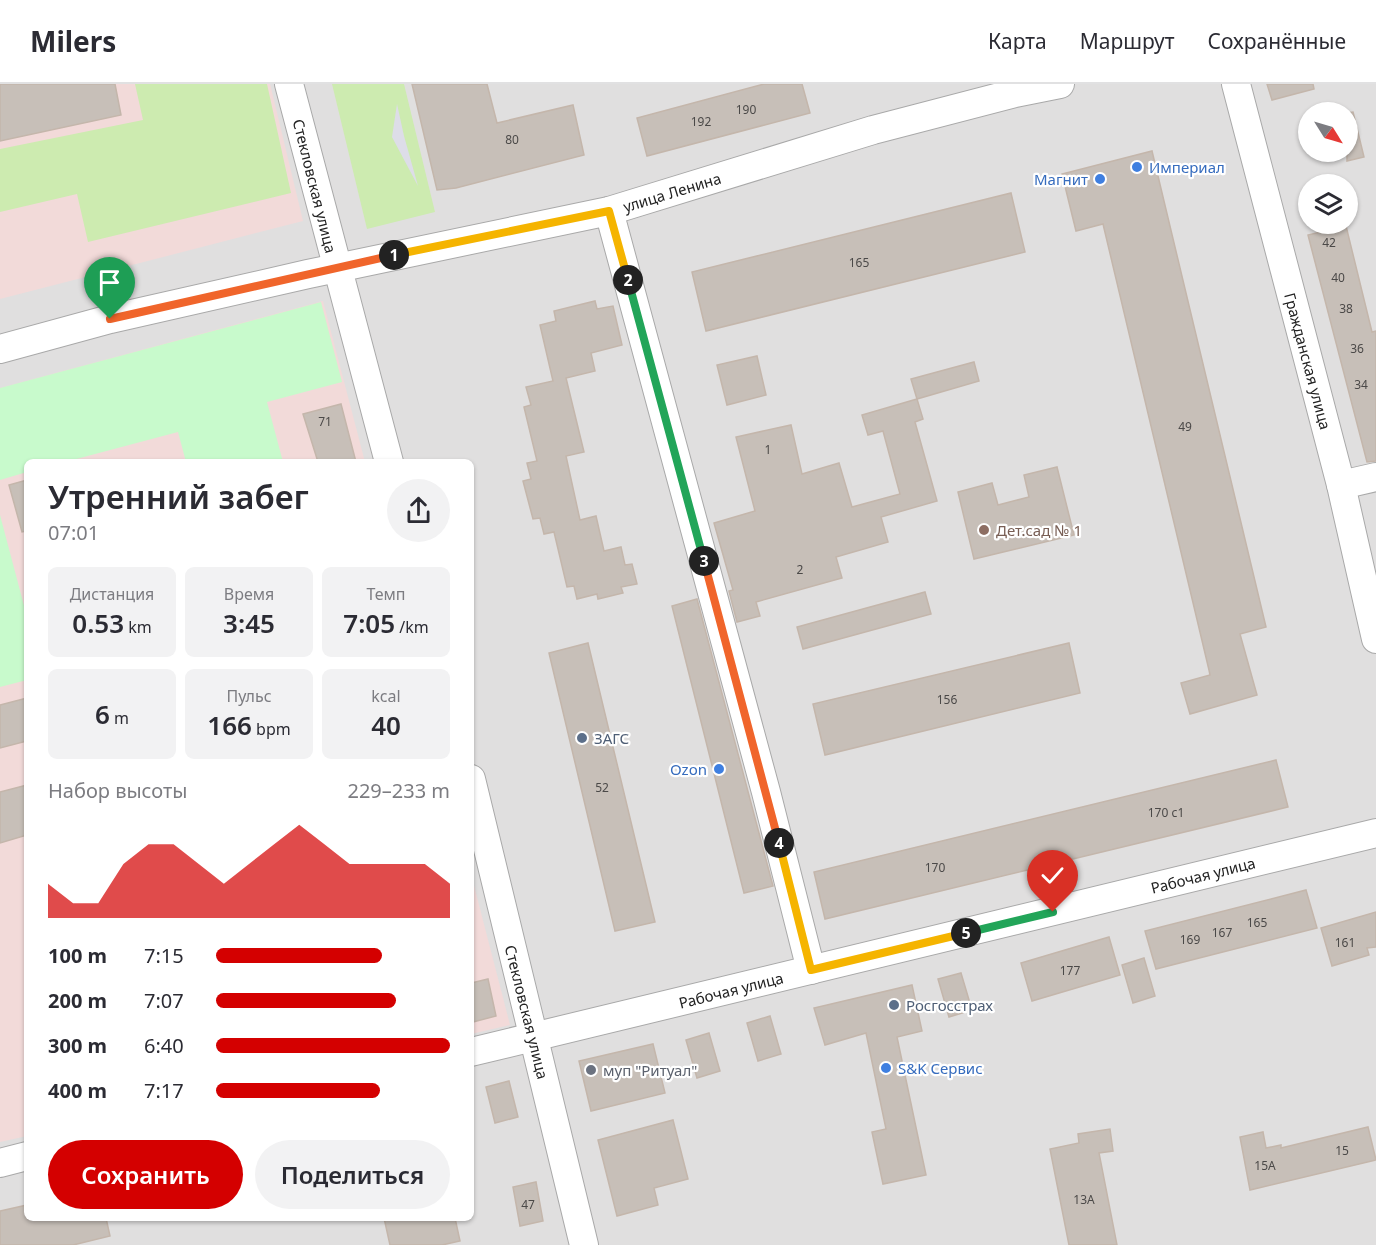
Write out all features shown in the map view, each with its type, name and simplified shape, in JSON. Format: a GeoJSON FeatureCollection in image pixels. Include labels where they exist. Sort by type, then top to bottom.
{"type":"FeatureCollection","features":[{"type":"Feature","properties":{"kind":"street","name":"Стекловская улица"},"geometry":{"type":"LineString","coordinates":[[289,84],[388,459]]}},
{"type":"Feature","properties":{"kind":"street","name":"улица Ленина"},"geometry":{"type":"LineString","coordinates":[[0,349],[110,319],[336,267],[609,211],[873,130],[1015,93],[1060,84]]}},
{"type":"Feature","properties":{"kind":"street","name":"Гражданская улица"},"geometry":{"type":"LineString","coordinates":[[1236,84],[1341,485],[1376,639]]}},
{"type":"Feature","properties":{"kind":"street"},"geometry":{"type":"LineString","coordinates":[[609,211],[766,792],[811,970]]}},
{"type":"Feature","properties":{"kind":"street"},"geometry":{"type":"LineString","coordinates":[[1341,485],[1376,477]]}},
{"type":"Feature","properties":{"kind":"street","name":"Стекловская улица"},"geometry":{"type":"LineString","coordinates":[[474,792],[584,1245]]}},
{"type":"Feature","properties":{"kind":"street","name":"Рабочая улица"},"geometry":{"type":"LineString","coordinates":[[474,1051],[1376,833]]}},
{"type":"Feature","properties":{"kind":"street"},"geometry":{"type":"LineString","coordinates":[[0,1162],[24,1157]]}},
{"type":"Feature","properties":{"kind":"shaded area"},"geometry":{"type":"Polygon","coordinates":[[[0,84],[1376,84],[1376,1245],[0,1245],[0,84]]]}},
{"type":"Feature","properties":{"kind":"shaded area"},"geometry":{"type":"Polygon","coordinates":[[[0,84],[270,84],[303,221],[0,299],[0,84]]]}},
{"type":"Feature","properties":{"kind":"shaded area"},"geometry":{"type":"Polygon","coordinates":[[[397,104],[404,136],[418,186],[392,137],[397,104]]]}},
{"type":"Feature","properties":{"kind":"shaded area"},"geometry":{"type":"Polygon","coordinates":[[[323,301],[364,459],[24,459],[24,1137],[0,1142],[0,388],[323,301]]]}},
{"type":"Feature","properties":{"kind":"shaded area"},"geometry":{"type":"Polygon","coordinates":[[[474,886],[510,1025],[474,1033],[474,886]]]}},
{"type":"Feature","properties":{"kind":"green space"},"geometry":{"type":"Polygon","coordinates":[[[135,84],[267,84],[291,193],[88,242],[77,194],[0,212],[0,149],[143,120],[135,84]]]}},
{"type":"Feature","properties":{"kind":"green space"},"geometry":{"type":"Polygon","coordinates":[[[332,84],[404,84],[435,212],[367,229],[332,84]]]}},
{"type":"Feature","properties":{"kind":"green space"},"geometry":{"type":"Polygon","coordinates":[[[321,302],[342,382],[267,402],[282,459],[185,459],[178,432],[76,459],[24,459],[24,473],[0,480],[0,388],[321,302]]]}},
{"type":"Feature","properties":{"kind":"green space"},"geometry":{"type":"Polygon","coordinates":[[[0,515],[24,606],[24,681],[0,687],[0,515]]]}},
{"type":"Feature","properties":{"kind":"building"},"geometry":{"type":"Polygon","coordinates":[[[0,84],[115,84],[121,115],[0,141],[0,84]]]}},
{"type":"Feature","properties":{"kind":"building"},"geometry":{"type":"Polygon","coordinates":[[[412,84],[487,84],[497,123],[573,105],[584,155],[456,188],[437,190],[412,84]]]}},
{"type":"Feature","properties":{"kind":"building"},"geometry":{"type":"Polygon","coordinates":[[[764,84],[802,84],[810,113],[647,156],[637,118],[764,84]]]}},
{"type":"Feature","properties":{"kind":"building"},"geometry":{"type":"Polygon","coordinates":[[[1267,84],[1313,84],[1314,89],[1272,100],[1267,84]]]}},
{"type":"Feature","properties":{"kind":"building"},"geometry":{"type":"Polygon","coordinates":[[[1358,132],[1364,157],[1358,158],[1358,132]]]}},
{"type":"Feature","properties":{"kind":"building"},"geometry":{"type":"Polygon","coordinates":[[[1152,151],[1266,627],[1240,634],[1257,695],[1190,714],[1181,683],[1210,675],[1209,670],[1103,224],[1076,231],[1062,174],[1152,151]]]}},
{"type":"Feature","properties":{"kind":"building"},"geometry":{"type":"Polygon","coordinates":[[[1011,193],[1025,252],[706,331],[692,272],[1011,193]]]}},
{"type":"Feature","properties":{"kind":"building"},"geometry":{"type":"Polygon","coordinates":[[[1348,234],[1372,332],[1376,331],[1376,461],[1367,462],[1308,235],[1348,234]]]}},
{"type":"Feature","properties":{"kind":"building"},"geometry":{"type":"Polygon","coordinates":[[[595,301],[597,309],[613,306],[622,345],[591,353],[595,371],[566,378],[584,452],[566,456],[580,520],[596,516],[604,551],[621,547],[625,565],[632,564],[637,584],[621,587],[623,593],[598,599],[597,594],[577,599],[574,586],[567,587],[554,532],[544,534],[540,518],[533,519],[523,481],[531,479],[527,463],[537,461],[524,407],[531,405],[526,387],[553,381],[540,325],[556,321],[554,311],[595,301]]]}},
{"type":"Feature","properties":{"kind":"building"},"geometry":{"type":"Polygon","coordinates":[[[757,356],[766,395],[727,405],[717,365],[757,356]]]}},
{"type":"Feature","properties":{"kind":"building"},"geometry":{"type":"Polygon","coordinates":[[[974,362],[979,381],[917,399],[911,379],[974,362]]]}},
{"type":"Feature","properties":{"kind":"building"},"geometry":{"type":"Polygon","coordinates":[[[917,399],[923,419],[915,422],[937,501],[881,517],[888,542],[836,557],[842,578],[756,602],[760,616],[737,622],[729,591],[733,590],[714,523],[755,511],[736,437],[791,425],[802,474],[839,463],[852,507],[900,494],[883,431],[868,435],[862,415],[917,399]]]}},
{"type":"Feature","properties":{"kind":"building"},"geometry":{"type":"Polygon","coordinates":[[[341,404],[355,459],[317,459],[303,414],[341,404]]]}},
{"type":"Feature","properties":{"kind":"building"},"geometry":{"type":"Polygon","coordinates":[[[1057,467],[1074,535],[974,559],[958,492],[992,483],[998,505],[1029,497],[1024,475],[1057,467]]]}},
{"type":"Feature","properties":{"kind":"building"},"geometry":{"type":"Polygon","coordinates":[[[24,481],[24,532],[22,532],[9,485],[24,481]]]}},
{"type":"Feature","properties":{"kind":"building"},"geometry":{"type":"Polygon","coordinates":[[[925,592],[931,614],[803,649],[797,627],[925,592]]]}},
{"type":"Feature","properties":{"kind":"building"},"geometry":{"type":"Polygon","coordinates":[[[697,599],[773,886],[744,893],[672,606],[697,599]]]}},
{"type":"Feature","properties":{"kind":"building"},"geometry":{"type":"Polygon","coordinates":[[[588,643],[655,922],[615,931],[549,653],[588,643]]]}},
{"type":"Feature","properties":{"kind":"building"},"geometry":{"type":"Polygon","coordinates":[[[1069,643],[1080,693],[825,755],[813,704],[1069,643]]]}},
{"type":"Feature","properties":{"kind":"building"},"geometry":{"type":"Polygon","coordinates":[[[24,699],[24,742],[0,748],[0,705],[24,699]]]}},
{"type":"Feature","properties":{"kind":"building"},"geometry":{"type":"Polygon","coordinates":[[[1276,760],[1288,807],[825,919],[814,872],[1276,760]]]}},
{"type":"Feature","properties":{"kind":"building"},"geometry":{"type":"Polygon","coordinates":[[[24,786],[24,836],[0,843],[0,792],[24,786]]]}},
{"type":"Feature","properties":{"kind":"building"},"geometry":{"type":"Polygon","coordinates":[[[1306,890],[1317,928],[1156,969],[1145,931],[1306,890]]]}},
{"type":"Feature","properties":{"kind":"building"},"geometry":{"type":"Polygon","coordinates":[[[1376,912],[1376,947],[1367,948],[1369,955],[1332,966],[1321,928],[1376,912]]]}},
{"type":"Feature","properties":{"kind":"building"},"geometry":{"type":"Polygon","coordinates":[[[1109,937],[1120,975],[1032,1001],[1021,963],[1109,937]]]}},
{"type":"Feature","properties":{"kind":"building"},"geometry":{"type":"Polygon","coordinates":[[[1144,958],[1155,996],[1133,1003],[1122,965],[1144,958]]]}},
{"type":"Feature","properties":{"kind":"building"},"geometry":{"type":"Polygon","coordinates":[[[961,973],[972,1010],[949,1017],[938,979],[961,973]]]}},
{"type":"Feature","properties":{"kind":"building"},"geometry":{"type":"Polygon","coordinates":[[[488,979],[496,1016],[474,1022],[474,982],[488,979]]]}},
{"type":"Feature","properties":{"kind":"building"},"geometry":{"type":"Polygon","coordinates":[[[912,985],[922,1031],[897,1037],[926,1175],[883,1184],[872,1132],[886,1129],[866,1033],[825,1045],[814,1008],[912,985]]]}},
{"type":"Feature","properties":{"kind":"building"},"geometry":{"type":"Polygon","coordinates":[[[770,1016],[781,1054],[758,1061],[747,1023],[770,1016]]]}},
{"type":"Feature","properties":{"kind":"building"},"geometry":{"type":"Polygon","coordinates":[[[709,1033],[720,1071],[697,1078],[686,1040],[709,1033]]]}},
{"type":"Feature","properties":{"kind":"building"},"geometry":{"type":"Polygon","coordinates":[[[653,1044],[665,1093],[591,1111],[579,1061],[653,1044]]]}},
{"type":"Feature","properties":{"kind":"building"},"geometry":{"type":"Polygon","coordinates":[[[509,1081],[518,1117],[495,1123],[486,1087],[509,1081]]]}},
{"type":"Feature","properties":{"kind":"building"},"geometry":{"type":"Polygon","coordinates":[[[673,1120],[688,1179],[654,1188],[658,1205],[617,1216],[598,1140],[673,1120]]]}},
{"type":"Feature","properties":{"kind":"building"},"geometry":{"type":"Polygon","coordinates":[[[1368,1127],[1376,1160],[1250,1190],[1240,1137],[1263,1132],[1266,1148],[1281,1145],[1281,1148],[1368,1127]]]}},
{"type":"Feature","properties":{"kind":"building"},"geometry":{"type":"Polygon","coordinates":[[[1110,1129],[1113,1151],[1099,1153],[1117,1245],[1069,1245],[1050,1149],[1079,1143],[1078,1134],[1110,1129]]]}},
{"type":"Feature","properties":{"kind":"building"},"geometry":{"type":"Polygon","coordinates":[[[536,1182],[543,1221],[520,1226],[513,1187],[536,1182]]]}},
{"type":"Feature","properties":{"kind":"building"},"geometry":{"type":"Polygon","coordinates":[[[24,1206],[24,1221],[107,1221],[110,1236],[73,1245],[0,1245],[0,1211],[24,1206]]]}},
{"type":"Feature","properties":{"kind":"building"},"geometry":{"type":"Polygon","coordinates":[[[385,1221],[456,1221],[460,1241],[442,1245],[390,1245],[385,1221]]]}},
{"type":"Feature","properties":{"kind":"place","name":"Империал"},"geometry":{"type":"Point","coordinates":[1137,167]}},
{"type":"Feature","properties":{"kind":"place","name":"Магнит"},"geometry":{"type":"Point","coordinates":[1100,179]}},
{"type":"Feature","properties":{"kind":"place","name":"Дет.сад № 1"},"geometry":{"type":"Point","coordinates":[984,530]}},
{"type":"Feature","properties":{"kind":"place","name":"ЗАГС"},"geometry":{"type":"Point","coordinates":[582,738]}},
{"type":"Feature","properties":{"kind":"place","name":"Ozon"},"geometry":{"type":"Point","coordinates":[719,769]}},
{"type":"Feature","properties":{"kind":"place","name":"Росгосстрах"},"geometry":{"type":"Point","coordinates":[894,1005]}},
{"type":"Feature","properties":{"kind":"place","name":"S&K Сервис"},"geometry":{"type":"Point","coordinates":[886,1068]}},
{"type":"Feature","properties":{"kind":"place","name":"муп \"Ритуал\""},"geometry":{"type":"Point","coordinates":[591,1070]}},
{"type":"Feature","properties":{"kind":"route"},"geometry":{"type":"LineString","coordinates":[[110,319],[336,267],[609,211],[766,792],[811,970],[1053,912]]}}]}
